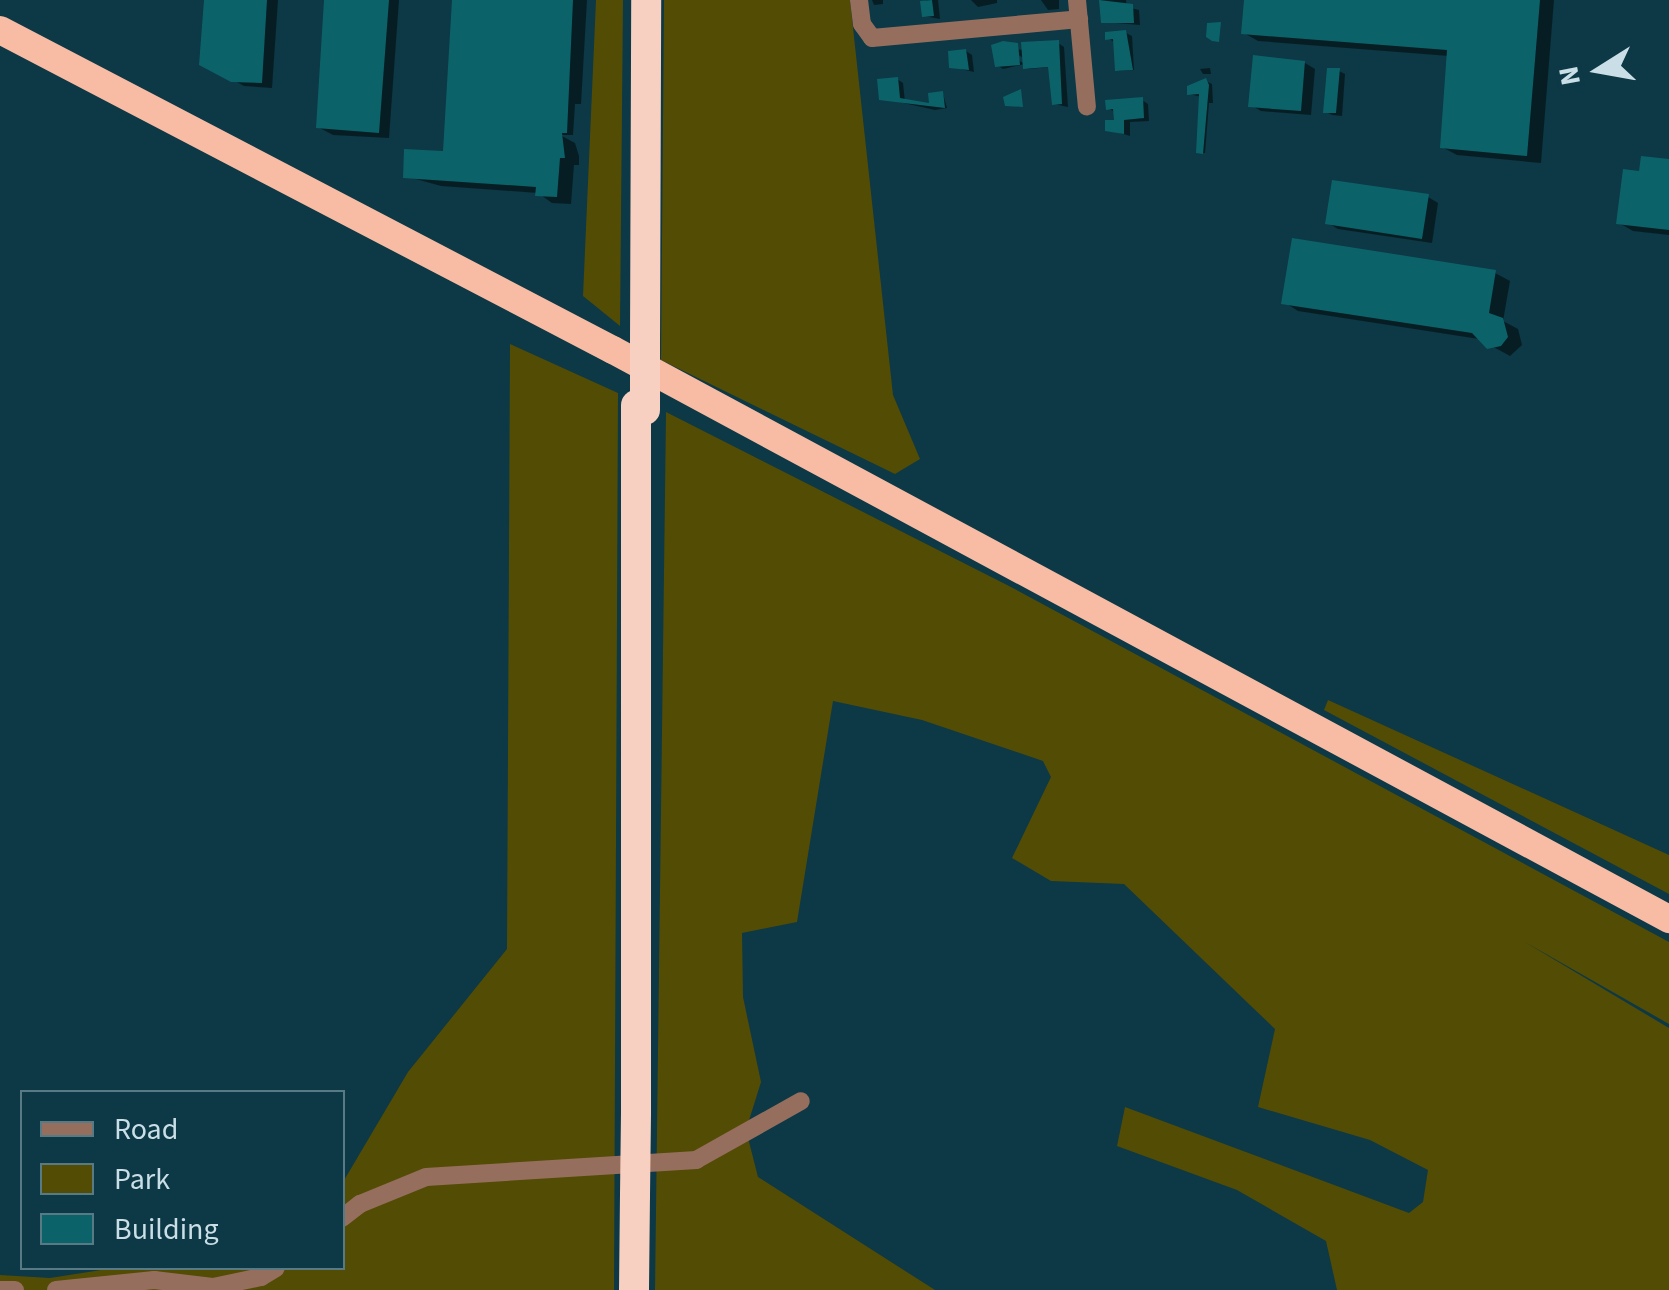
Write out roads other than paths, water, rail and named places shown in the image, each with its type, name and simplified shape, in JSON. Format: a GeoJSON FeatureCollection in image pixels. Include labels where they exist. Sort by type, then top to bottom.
{"type":"FeatureCollection","features":[{"type":"Feature","properties":{"kind":"highway"},"geometry":{"type":"LineString","coordinates":[[638,0],[638,1276]]}},
{"type":"Feature","properties":{"kind":"highway"},"geometry":{"type":"LineString","coordinates":[[641,343],[646,0]]}},
{"type":"Feature","properties":{"kind":"highway"},"geometry":{"type":"LineString","coordinates":[[0,30],[613,350],[1669,920]]}},
{"type":"Feature","properties":{"kind":"street"},"geometry":{"type":"LineString","coordinates":[[858,0],[862,24],[872,38],[1078,9],[1087,107]]}},
{"type":"Feature","properties":{"kind":"street"},"geometry":{"type":"LineString","coordinates":[[345,1216],[360,1204],[426,1177],[696,1160],[801,1101]]}},
{"type":"Feature","properties":{"kind":"street"},"geometry":{"type":"LineString","coordinates":[[56,1290],[154,1280],[213,1286],[261,1277],[273,1270]]}},
{"type":"Feature","properties":{"kind":"street"},"geometry":{"type":"LineString","coordinates":[[0,1290],[15,1290]]}}]}
